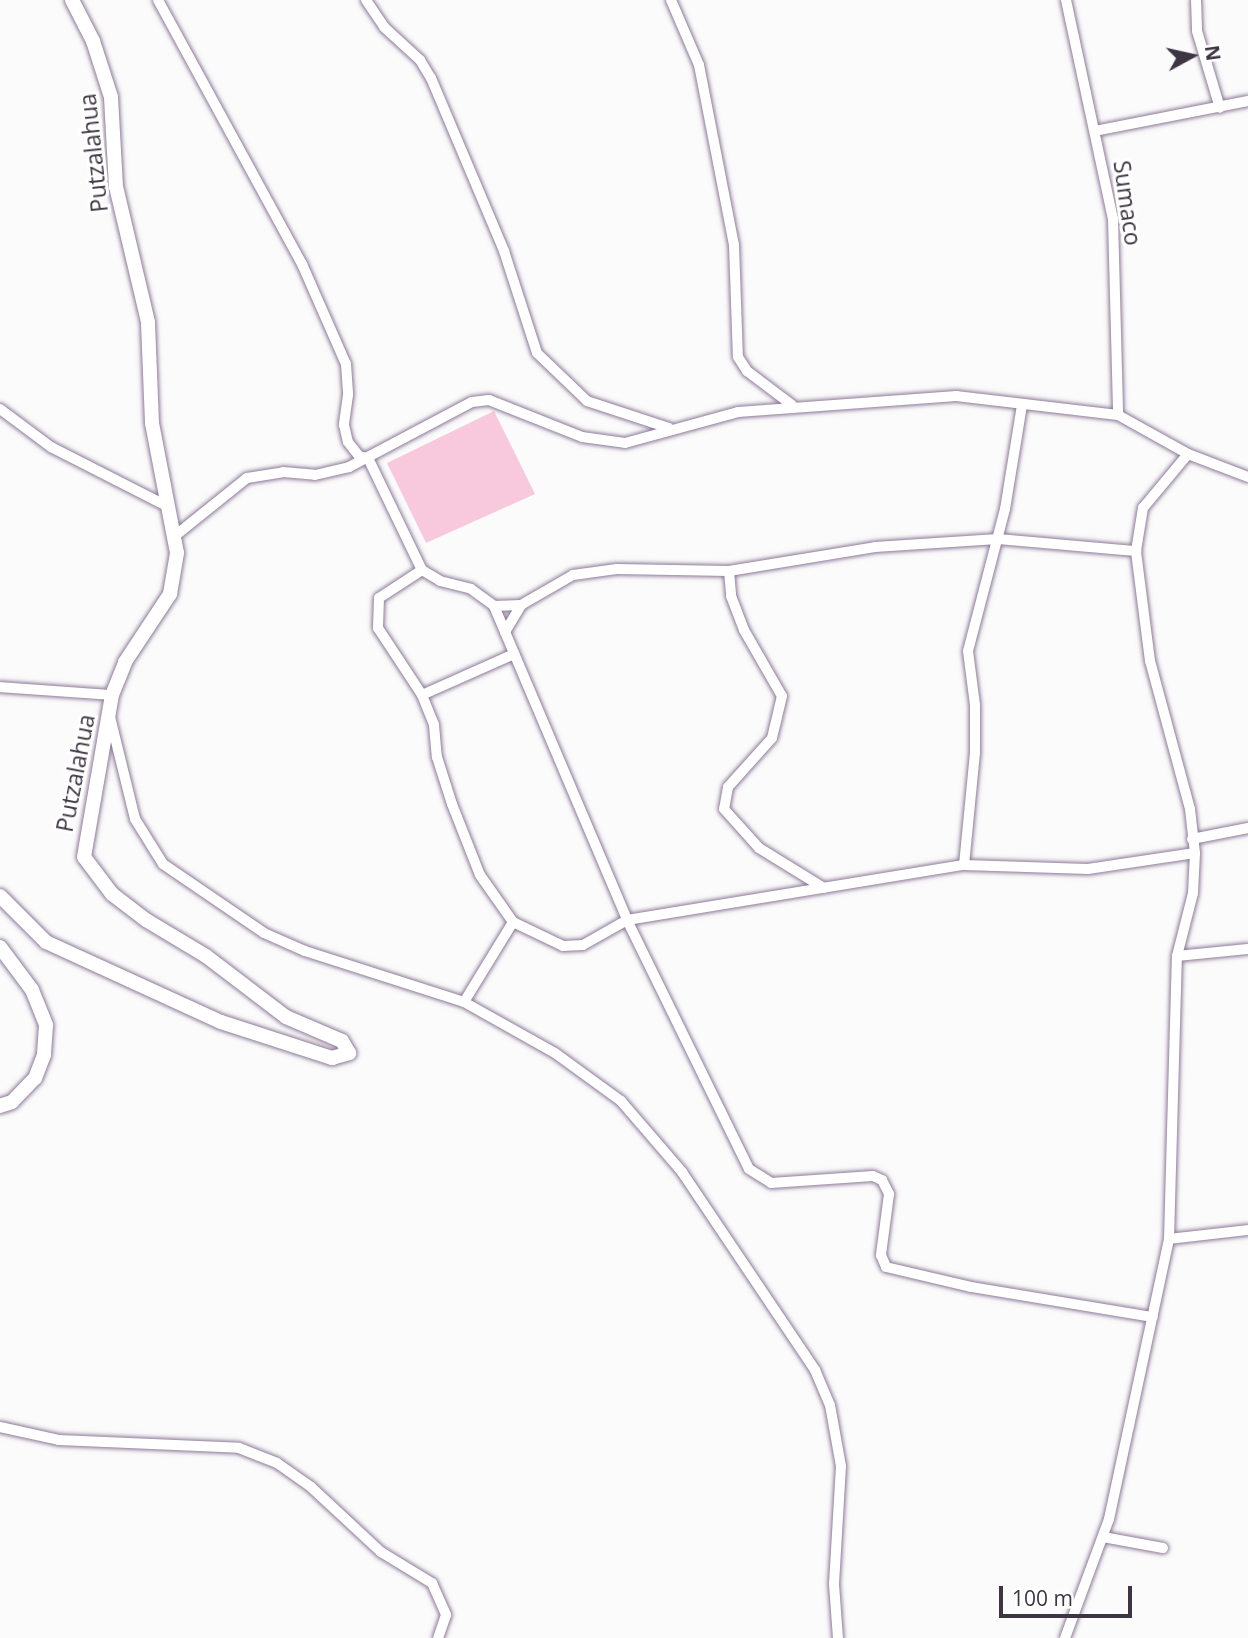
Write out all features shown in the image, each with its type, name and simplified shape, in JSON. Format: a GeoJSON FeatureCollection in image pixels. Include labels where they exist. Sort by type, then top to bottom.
{"type":"FeatureCollection","features":[{"type":"Feature","properties":{"kind":"street","name":"Putzalahua"},"geometry":{"type":"LineString","coordinates":[[0,896],[46,942],[209,1017],[332,1058],[349,1053],[342,1041],[286,1017],[206,956],[146,920],[92,873],[84,857],[84,839],[112,695],[125,662],[170,594],[176,535],[167,506],[149,390],[148,321],[116,187],[111,97],[93,41],[72,0]]}},
{"type":"Feature","properties":{"kind":"street"},"geometry":{"type":"LineString","coordinates":[[158,0],[314,289],[345,364],[348,395],[344,425],[348,442],[359,456],[368,458]]}},
{"type":"Feature","properties":{"kind":"street"},"geometry":{"type":"LineString","coordinates":[[366,0],[384,27],[420,60],[431,78],[494,226],[526,310],[537,353],[587,401],[669,428]]}},
{"type":"Feature","properties":{"kind":"street"},"geometry":{"type":"LineString","coordinates":[[671,0],[699,65],[734,245],[738,357],[747,371],[792,405]]}},
{"type":"Feature","properties":{"kind":"street","name":"Sumaco"},"geometry":{"type":"LineString","coordinates":[[1066,0],[1113,219],[1118,415]]}},
{"type":"Feature","properties":{"kind":"street"},"geometry":{"type":"LineString","coordinates":[[1196,0],[1197,31],[1220,108]]}},
{"type":"Feature","properties":{"kind":"street"},"geometry":{"type":"LineString","coordinates":[[1095,131],[1248,101]]}},
{"type":"Feature","properties":{"kind":"street"},"geometry":{"type":"LineString","coordinates":[[176,535],[247,478],[283,472],[315,475],[368,458],[472,402],[489,400],[605,443],[647,440],[669,428],[738,412],[792,405],[943,397],[1022,405],[1118,415],[1188,454],[1248,477]]}},
{"type":"Feature","properties":{"kind":"street"},"geometry":{"type":"LineString","coordinates":[[964,865],[975,753],[975,705],[968,651],[998,539],[1022,405]]}},
{"type":"Feature","properties":{"kind":"street"},"geometry":{"type":"LineString","coordinates":[[0,409],[51,447],[167,506]]}},
{"type":"Feature","properties":{"kind":"street"},"geometry":{"type":"LineString","coordinates":[[1065,1638],[1102,1537],[1169,1239],[1177,956],[1193,892],[1195,853],[1189,809],[1150,661],[1136,551],[1143,508],[1188,454]]}},
{"type":"Feature","properties":{"kind":"street"},"geometry":{"type":"LineString","coordinates":[[368,458],[422,569],[440,581],[471,589],[494,606],[627,920],[713,1102],[749,1169],[760,1180],[882,1180],[889,1194],[881,1255],[887,1267],[971,1287],[1153,1317]]}},
{"type":"Feature","properties":{"kind":"street"},"geometry":{"type":"LineString","coordinates":[[494,606],[521,605],[573,575],[593,571],[729,571],[875,547],[998,539],[1136,551]]}},
{"type":"Feature","properties":{"kind":"street"},"geometry":{"type":"LineString","coordinates":[[422,569],[379,598],[375,614],[378,628],[422,695],[434,725],[437,757],[452,804],[480,875],[513,922],[563,946],[583,945],[627,920],[964,865],[1088,869],[1195,853]]}},
{"type":"Feature","properties":{"kind":"street"},"geometry":{"type":"LineString","coordinates":[[729,571],[731,596],[744,630],[782,696],[772,738],[727,788],[724,809],[759,848],[824,888]]}},
{"type":"Feature","properties":{"kind":"street"},"geometry":{"type":"LineString","coordinates":[[505,632],[521,605]]}},
{"type":"Feature","properties":{"kind":"street"},"geometry":{"type":"LineString","coordinates":[[422,695],[514,654]]}},
{"type":"Feature","properties":{"kind":"street"},"geometry":{"type":"LineString","coordinates":[[0,687],[38,686],[112,695]]}},
{"type":"Feature","properties":{"kind":"street"},"geometry":{"type":"LineString","coordinates":[[110,715],[135,819],[163,864],[264,933],[305,951],[464,1002],[555,1053],[621,1101],[682,1172],[815,1370],[838,1432],[841,1466],[834,1584],[838,1638]]}},
{"type":"Feature","properties":{"kind":"street"},"geometry":{"type":"LineString","coordinates":[[1192,839],[1248,828]]}},
{"type":"Feature","properties":{"kind":"street"},"geometry":{"type":"LineString","coordinates":[[464,1002],[513,922]]}},
{"type":"Feature","properties":{"kind":"street"},"geometry":{"type":"LineString","coordinates":[[0,947],[37,999],[46,1025],[44,1055],[35,1078],[12,1102],[0,1106]]}},
{"type":"Feature","properties":{"kind":"street"},"geometry":{"type":"LineString","coordinates":[[1177,956],[1248,949]]}},
{"type":"Feature","properties":{"kind":"street"},"geometry":{"type":"LineString","coordinates":[[1169,1239],[1248,1230]]}},
{"type":"Feature","properties":{"kind":"street"},"geometry":{"type":"LineString","coordinates":[[0,1427],[59,1440],[239,1448],[277,1463],[311,1487],[381,1552],[432,1583],[446,1615],[438,1638]]}},
{"type":"Feature","properties":{"kind":"street"},"geometry":{"type":"LineString","coordinates":[[1102,1537],[1163,1548]]}},
{"type":"Feature","properties":{"kind":"shaded area"},"geometry":{"type":"Polygon","coordinates":[[[494,411],[535,494],[426,543],[387,463],[494,411]]]}}]}
